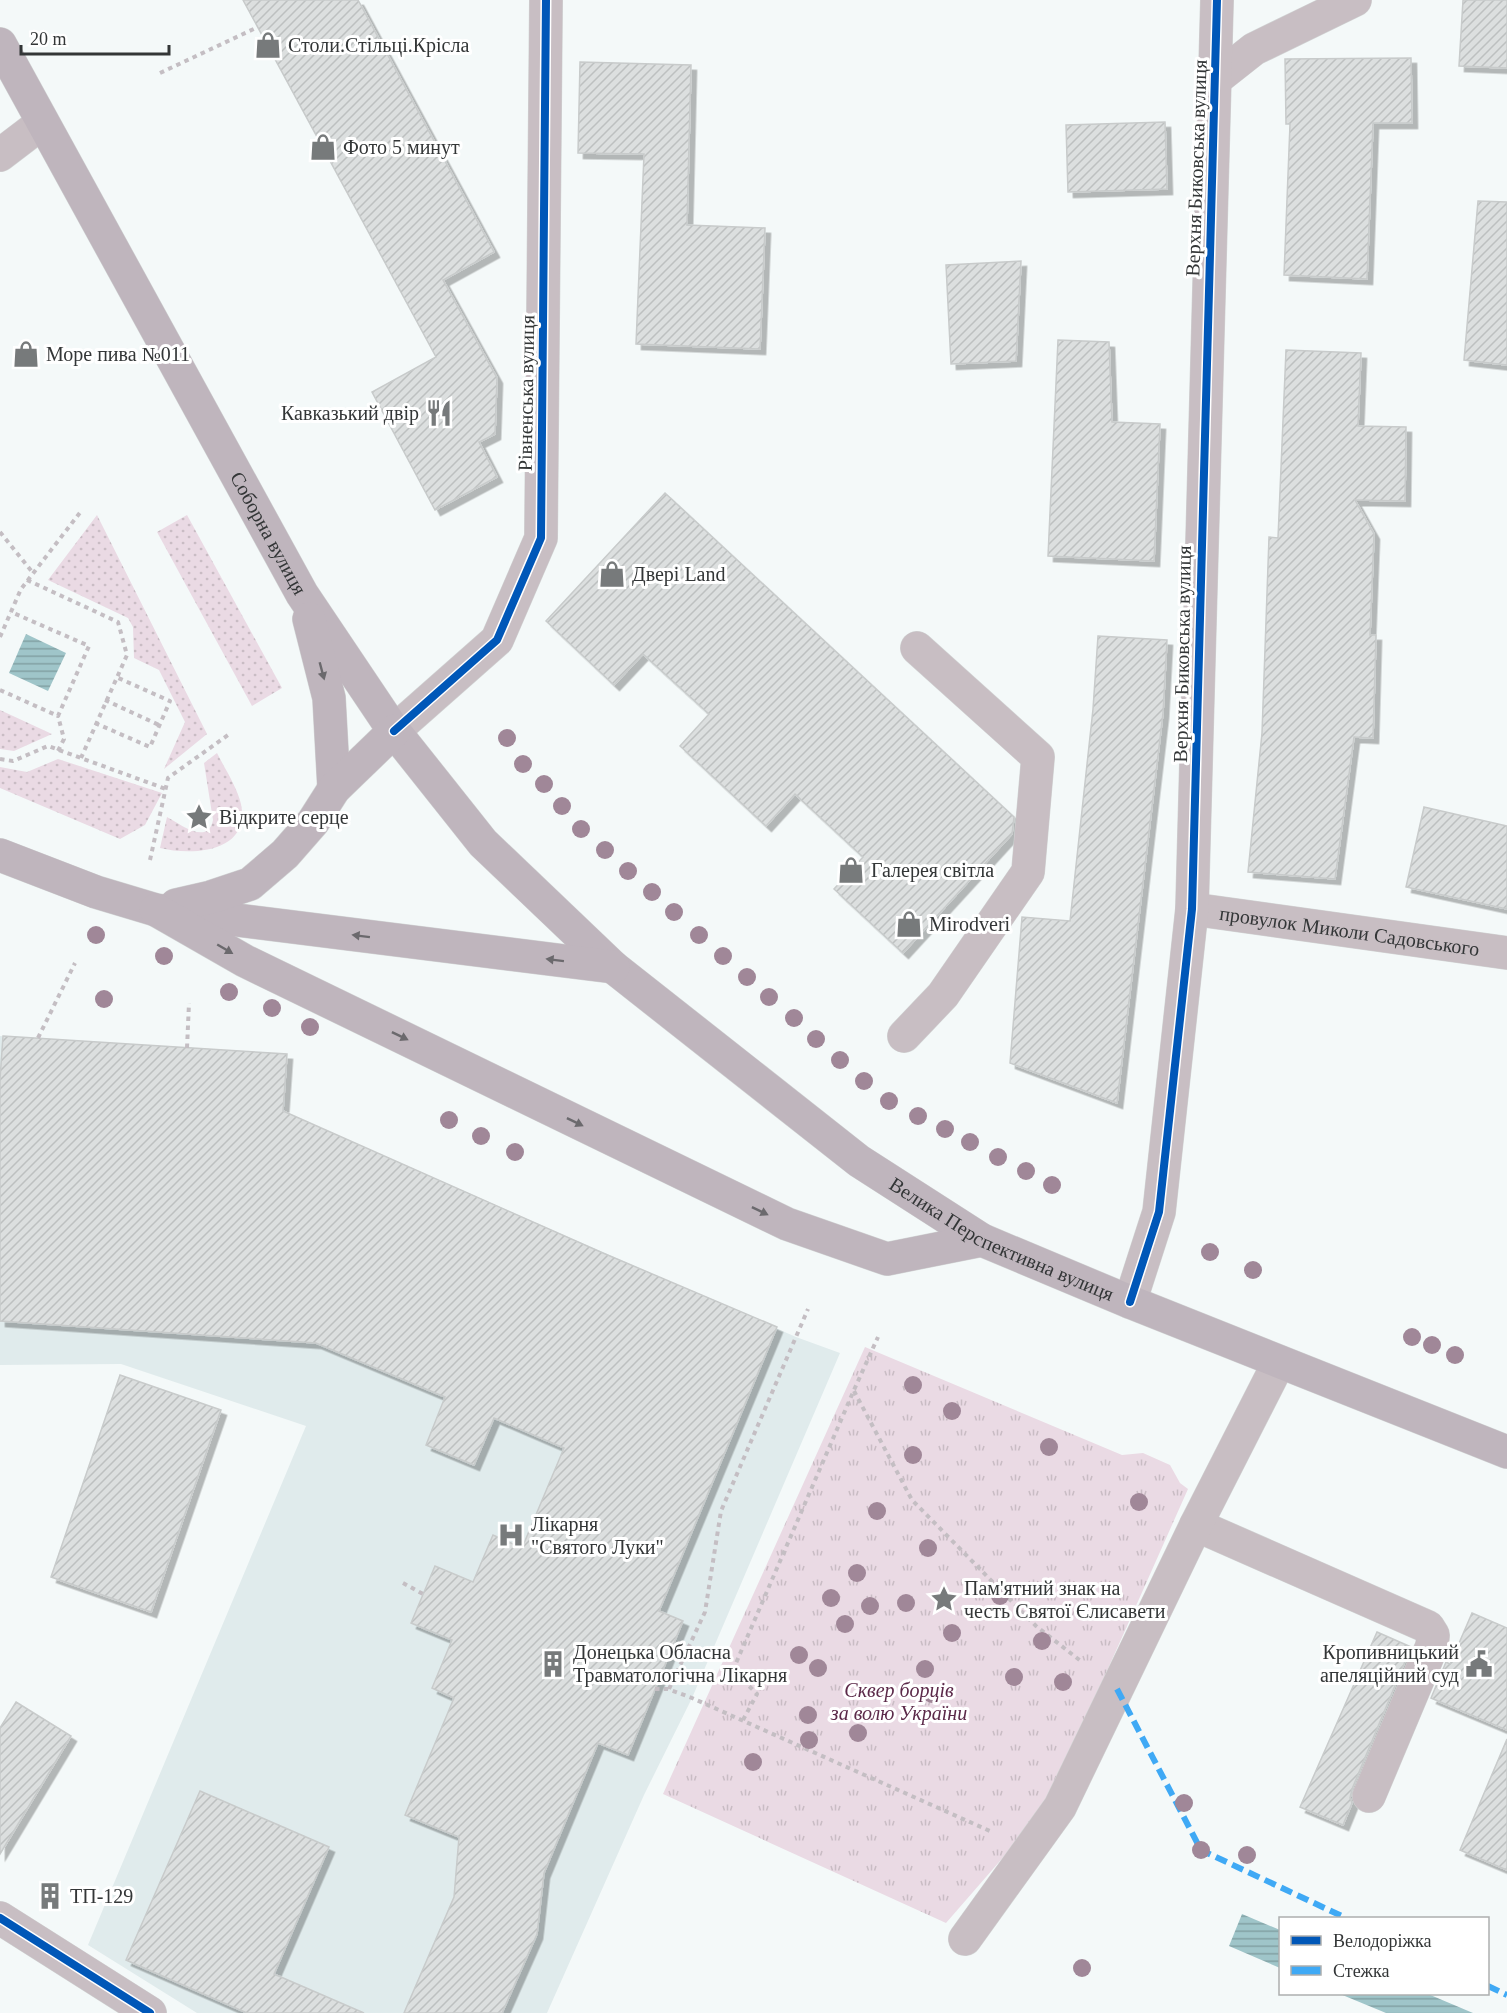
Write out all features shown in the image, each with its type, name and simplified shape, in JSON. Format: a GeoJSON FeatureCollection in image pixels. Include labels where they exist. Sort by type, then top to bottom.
{"type":"FeatureCollection","features":[{"type":"Feature","properties":{"kind":"main road","name":"Соборна вулиця"},"geometry":{"type":"LineString","coordinates":[[0,44],[302,594],[394,731],[483,843],[613,967]]}},
{"type":"Feature","properties":{"kind":"main road"},"geometry":{"type":"LineString","coordinates":[[302,594],[329,698],[334,789]]}},
{"type":"Feature","properties":{"kind":"main road"},"geometry":{"type":"LineString","coordinates":[[156,910],[211,897],[250,884],[285,854],[313,822],[334,789],[394,731]]}},
{"type":"Feature","properties":{"kind":"main road"},"geometry":{"type":"LineString","coordinates":[[1,858],[96,892],[156,910],[613,967]]}},
{"type":"Feature","properties":{"kind":"main road"},"geometry":{"type":"LineString","coordinates":[[156,910],[245,961],[787,1224],[887,1259],[982,1240]]}},
{"type":"Feature","properties":{"kind":"main road","name":"Велика Перспективна вулиця"},"geometry":{"type":"LineString","coordinates":[[613,967],[859,1161],[982,1240],[1130,1302],[1507,1452]]}},
{"type":"Feature","properties":{"kind":"street","name":"Рівненська вулиця"},"geometry":{"type":"LineString","coordinates":[[394,731],[497,640],[541,538],[546,0]]}},
{"type":"Feature","properties":{"kind":"street","name":"Верхня Биковська вулиця"},"geometry":{"type":"LineString","coordinates":[[1130,1302],[1159,1212],[1192,909],[1217,0]]}},
{"type":"Feature","properties":{"kind":"street"},"geometry":{"type":"LineString","coordinates":[[1216,79],[1254,49],[1355,0]]}},
{"type":"Feature","properties":{"kind":"street"},"geometry":{"type":"LineString","coordinates":[[0,155],[42,123]]}},
{"type":"Feature","properties":{"kind":"street"},"geometry":{"type":"LineString","coordinates":[[904,1036],[943,995],[1028,872],[1038,758],[917,648]]}},
{"type":"Feature","properties":{"kind":"street","name":"провулок Миколи Садовського"},"geometry":{"type":"LineString","coordinates":[[1192,909],[1507,953]]}},
{"type":"Feature","properties":{"kind":"street"},"geometry":{"type":"LineString","coordinates":[[965,1939],[1060,1807],[1196,1525],[1279,1362]]}},
{"type":"Feature","properties":{"kind":"street"},"geometry":{"type":"LineString","coordinates":[[1196,1525],[1428,1627],[1433,1635],[1432,1646],[1369,1796]]}},
{"type":"Feature","properties":{"kind":"street"},"geometry":{"type":"LineString","coordinates":[[0,1918],[150,2013]]}},
{"type":"Feature","properties":{"kind":"path"},"geometry":{"type":"LineString","coordinates":[[160,74],[258,27]]}},
{"type":"Feature","properties":{"kind":"path"},"geometry":{"type":"LineString","coordinates":[[0,637],[21,589],[82,510]]}},
{"type":"Feature","properties":{"kind":"path"},"geometry":{"type":"LineString","coordinates":[[0,532],[33,573]]}},
{"type":"Feature","properties":{"kind":"path"},"geometry":{"type":"LineString","coordinates":[[27,580],[118,622],[126,655],[81,758]]}},
{"type":"Feature","properties":{"kind":"path"},"geometry":{"type":"LineString","coordinates":[[11,612],[89,646],[58,716],[64,739],[58,751]]}},
{"type":"Feature","properties":{"kind":"path"},"geometry":{"type":"LineString","coordinates":[[95,723],[150,747],[170,701],[116,677]]}},
{"type":"Feature","properties":{"kind":"path"},"geometry":{"type":"LineString","coordinates":[[0,690],[58,716]]}},
{"type":"Feature","properties":{"kind":"path"},"geometry":{"type":"LineString","coordinates":[[105,700],[160,725]]}},
{"type":"Feature","properties":{"kind":"path"},"geometry":{"type":"LineString","coordinates":[[150,860],[168,778],[228,735]]}},
{"type":"Feature","properties":{"kind":"path"},"geometry":{"type":"LineString","coordinates":[[0,759],[13,761],[48,746],[166,789]]}},
{"type":"Feature","properties":{"kind":"path"},"geometry":{"type":"LineString","coordinates":[[38,1038],[75,963]]}},
{"type":"Feature","properties":{"kind":"path"},"geometry":{"type":"LineString","coordinates":[[187,1048],[189,1003]]}},
{"type":"Feature","properties":{"kind":"path"},"geometry":{"type":"LineString","coordinates":[[669,1689],[705,1612],[721,1511],[808,1309]]}},
{"type":"Feature","properties":{"kind":"path"},"geometry":{"type":"LineString","coordinates":[[743,1720],[757,1694],[733,1671],[879,1337]]}},
{"type":"Feature","properties":{"kind":"path"},"geometry":{"type":"LineString","coordinates":[[854,1390],[912,1500],[1036,1626],[1117,1689]]}},
{"type":"Feature","properties":{"kind":"path"},"geometry":{"type":"LineString","coordinates":[[403,1583],[423,1594]]}},
{"type":"Feature","properties":{"kind":"path"},"geometry":{"type":"LineString","coordinates":[[655,1689],[669,1689],[743,1720],[1030,1849]]}},
{"type":"Feature","properties":{"kind":"shaded area","name":"Лікарня \"Святого Луки\""},"geometry":{"type":"Polygon","coordinates":[[[0,1036],[287,1054],[284,1112],[796,1337],[840,1353],[692,1698],[644,1795],[547,2013],[197,2013],[88,1945],[306,1426],[121,1364],[0,1365],[0,1036]]]}},
{"type":"Feature","properties":{"kind":"green space"},"geometry":{"type":"Polygon","coordinates":[[[97,515],[207,734],[164,769],[185,722],[159,670],[134,658],[133,627],[128,618],[48,580],[97,515]]]}},
{"type":"Feature","properties":{"kind":"green space"},"geometry":{"type":"Polygon","coordinates":[[[187,515],[282,688],[252,706],[157,532],[187,515]]]}},
{"type":"Feature","properties":{"kind":"green space"},"geometry":{"type":"Polygon","coordinates":[[[0,710],[52,734],[14,751],[0,749],[0,710]]]}},
{"type":"Feature","properties":{"kind":"green space"},"geometry":{"type":"Polygon","coordinates":[[[217,753],[241,804],[242,820],[237,832],[217,847],[203,850],[160,848],[167,817],[193,831],[206,831],[210,828],[213,820],[204,763],[217,753]]]}},
{"type":"Feature","properties":{"kind":"green space"},"geometry":{"type":"Polygon","coordinates":[[[58,759],[162,793],[145,825],[120,839],[0,788],[0,767],[27,772],[58,759]]]}},
{"type":"Feature","properties":{"kind":"green space","name":"Сквер борців за волю України"},"geometry":{"type":"Polygon","coordinates":[[[865,1347],[1122,1455],[1143,1453],[1170,1465],[1180,1483],[1188,1489],[1046,1808],[946,1923],[663,1794],[865,1347]]]}},
{"type":"Feature","properties":{"kind":"water"},"geometry":{"type":"Polygon","coordinates":[[[26,634],[66,653],[48,691],[9,673],[26,634]]]}},
{"type":"Feature","properties":{"kind":"water"},"geometry":{"type":"Polygon","coordinates":[[[1242,1914],[1279,1930],[1279,1968],[1229,1946],[1242,1914]]]}},
{"type":"Feature","properties":{"kind":"water"},"geometry":{"type":"Polygon","coordinates":[[[1342,1995],[1430,1995],[1473,2013],[1386,2013],[1342,1995]]]}},
{"type":"Feature","properties":{"kind":"building"},"geometry":{"type":"Polygon","coordinates":[[[243,0],[358,0],[494,252],[443,280],[497,378],[495,434],[479,442],[497,477],[435,510],[372,392],[436,357],[243,0]]]}},
{"type":"Feature","properties":{"kind":"building"},"geometry":{"type":"Polygon","coordinates":[[[1463,0],[1507,0],[1507,68],[1459,66],[1463,0]]]}},
{"type":"Feature","properties":{"kind":"building"},"geometry":{"type":"Polygon","coordinates":[[[1411,58],[1412,123],[1373,123],[1367,279],[1284,275],[1290,124],[1286,124],[1285,59],[1411,58]]]}},
{"type":"Feature","properties":{"kind":"building"},"geometry":{"type":"Polygon","coordinates":[[[580,62],[691,65],[687,225],[765,228],[760,349],[636,344],[644,154],[578,153],[580,62]]]}},
{"type":"Feature","properties":{"kind":"building"},"geometry":{"type":"Polygon","coordinates":[[[1165,122],[1167,189],[1068,192],[1066,125],[1165,122]]]}},
{"type":"Feature","properties":{"kind":"building"},"geometry":{"type":"Polygon","coordinates":[[[1478,201],[1507,202],[1507,365],[1464,360],[1478,201]]]}},
{"type":"Feature","properties":{"kind":"building"},"geometry":{"type":"Polygon","coordinates":[[[1021,261],[1016,361],[951,364],[946,265],[1021,261]]]}},
{"type":"Feature","properties":{"kind":"building"},"geometry":{"type":"Polygon","coordinates":[[[1058,340],[1109,342],[1112,422],[1160,424],[1154,561],[1048,556],[1058,340]]]}},
{"type":"Feature","properties":{"kind":"building"},"geometry":{"type":"Polygon","coordinates":[[[1286,350],[1361,353],[1358,426],[1406,427],[1405,501],[1355,500],[1374,534],[1370,635],[1376,635],[1373,738],[1354,737],[1335,879],[1248,872],[1262,733],[1269,537],[1278,538],[1286,350]]]}},
{"type":"Feature","properties":{"kind":"building"},"geometry":{"type":"Polygon","coordinates":[[[665,493],[1014,817],[1012,834],[903,953],[834,889],[863,857],[795,794],[766,826],[680,746],[709,714],[643,654],[614,685],[546,621],[665,493]]]}},
{"type":"Feature","properties":{"kind":"building"},"geometry":{"type":"Polygon","coordinates":[[[1098,636],[1167,640],[1163,713],[1117,1103],[1010,1063],[1022,917],[1070,921],[1093,709],[1098,636]]]}},
{"type":"Feature","properties":{"kind":"building"},"geometry":{"type":"Polygon","coordinates":[[[1424,807],[1507,826],[1507,909],[1406,887],[1424,807]]]}},
{"type":"Feature","properties":{"kind":"building"},"geometry":{"type":"Polygon","coordinates":[[[3,1036],[287,1054],[283,1111],[603,1253],[777,1327],[659,1611],[683,1621],[628,1755],[598,1743],[544,1873],[537,1934],[502,2013],[404,2013],[454,1897],[459,1837],[405,1815],[454,1698],[432,1688],[452,1640],[411,1623],[435,1566],[473,1582],[493,1535],[522,1548],[564,1448],[494,1418],[474,1465],[426,1445],[445,1397],[316,1343],[0,1321],[0,1079],[3,1036]]]}},
{"type":"Feature","properties":{"kind":"building"},"geometry":{"type":"Polygon","coordinates":[[[120,1375],[221,1410],[151,1612],[51,1577],[120,1375]]]}},
{"type":"Feature","properties":{"kind":"building","name":"Кропивницький апеляційний суд"},"geometry":{"type":"Polygon","coordinates":[[[1472,1613],[1507,1628],[1507,1730],[1431,1698],[1446,1662],[1450,1664],[1472,1613]]]}},
{"type":"Feature","properties":{"kind":"building"},"geometry":{"type":"Polygon","coordinates":[[[1377,1632],[1411,1647],[1352,1789],[1350,1798],[1352,1803],[1343,1825],[1300,1807],[1377,1632]]]}},
{"type":"Feature","properties":{"kind":"building"},"geometry":{"type":"Polygon","coordinates":[[[16,1702],[71,1736],[0,1854],[0,1728],[16,1702]]]}},
{"type":"Feature","properties":{"kind":"building"},"geometry":{"type":"Polygon","coordinates":[[[1507,1739],[1507,1870],[1460,1850],[1507,1739]]]}},
{"type":"Feature","properties":{"kind":"building"},"geometry":{"type":"Polygon","coordinates":[[[200,1791],[329,1847],[274,1974],[364,2013],[247,2013],[126,1960],[200,1791]]]}},
{"type":"Feature","properties":{"kind":"marked path"},"geometry":{"type":"LineString","coordinates":[[1117,1689],[1201,1850],[1344,1917]]}},
{"type":"Feature","properties":{"kind":"marked path"},"geometry":{"type":"LineString","coordinates":[[1489,1986],[1507,1995]]}},
{"type":"Feature","properties":{"kind":"cycle path"},"geometry":{"type":"LineString","coordinates":[[394,731],[497,640],[541,538],[546,0]]}},
{"type":"Feature","properties":{"kind":"cycle path"},"geometry":{"type":"LineString","coordinates":[[1130,1302],[1159,1212],[1192,909],[1217,0]]}},
{"type":"Feature","properties":{"kind":"cycle path"},"geometry":{"type":"LineString","coordinates":[[0,1918],[150,2013]]}},
{"type":"Feature","properties":{"kind":"place","name":"Столи.Стільці.Крісла"},"geometry":{"type":"Point","coordinates":[268,45]}},
{"type":"Feature","properties":{"kind":"place","name":"Фото 5 минут"},"geometry":{"type":"Point","coordinates":[323,147]}},
{"type":"Feature","properties":{"kind":"place","name":"Море пива №011"},"geometry":{"type":"Point","coordinates":[26,354]}},
{"type":"Feature","properties":{"kind":"place","name":"Кавказький двір"},"geometry":{"type":"Point","coordinates":[439,413]}},
{"type":"Feature","properties":{"kind":"place","name":"Двері Land"},"geometry":{"type":"Point","coordinates":[612,574]}},
{"type":"Feature","properties":{"kind":"place","name":"Відкрите серце"},"geometry":{"type":"Point","coordinates":[199,817]}},
{"type":"Feature","properties":{"kind":"place","name":"Галерея світла"},"geometry":{"type":"Point","coordinates":[851,870]}},
{"type":"Feature","properties":{"kind":"place","name":"Mirodveri"},"geometry":{"type":"Point","coordinates":[909,924]}},
{"type":"Feature","properties":{"kind":"place","name":"Лікарня \"Святого Луки\""},"geometry":{"type":"Point","coordinates":[511,1535]}},
{"type":"Feature","properties":{"kind":"place","name":"Пам'ятний знак на честь Святої Єлисавети"},"geometry":{"type":"Point","coordinates":[944,1599]}},
{"type":"Feature","properties":{"kind":"place","name":"Донецька Обласна Травматологічна Лікарня"},"geometry":{"type":"Point","coordinates":[553,1664]}},
{"type":"Feature","properties":{"kind":"place","name":"Кропивницький апеляційний суд"},"geometry":{"type":"Point","coordinates":[1479,1664]}},
{"type":"Feature","properties":{"kind":"place","name":"ТП-129"},"geometry":{"type":"Point","coordinates":[50,1896]}}]}
